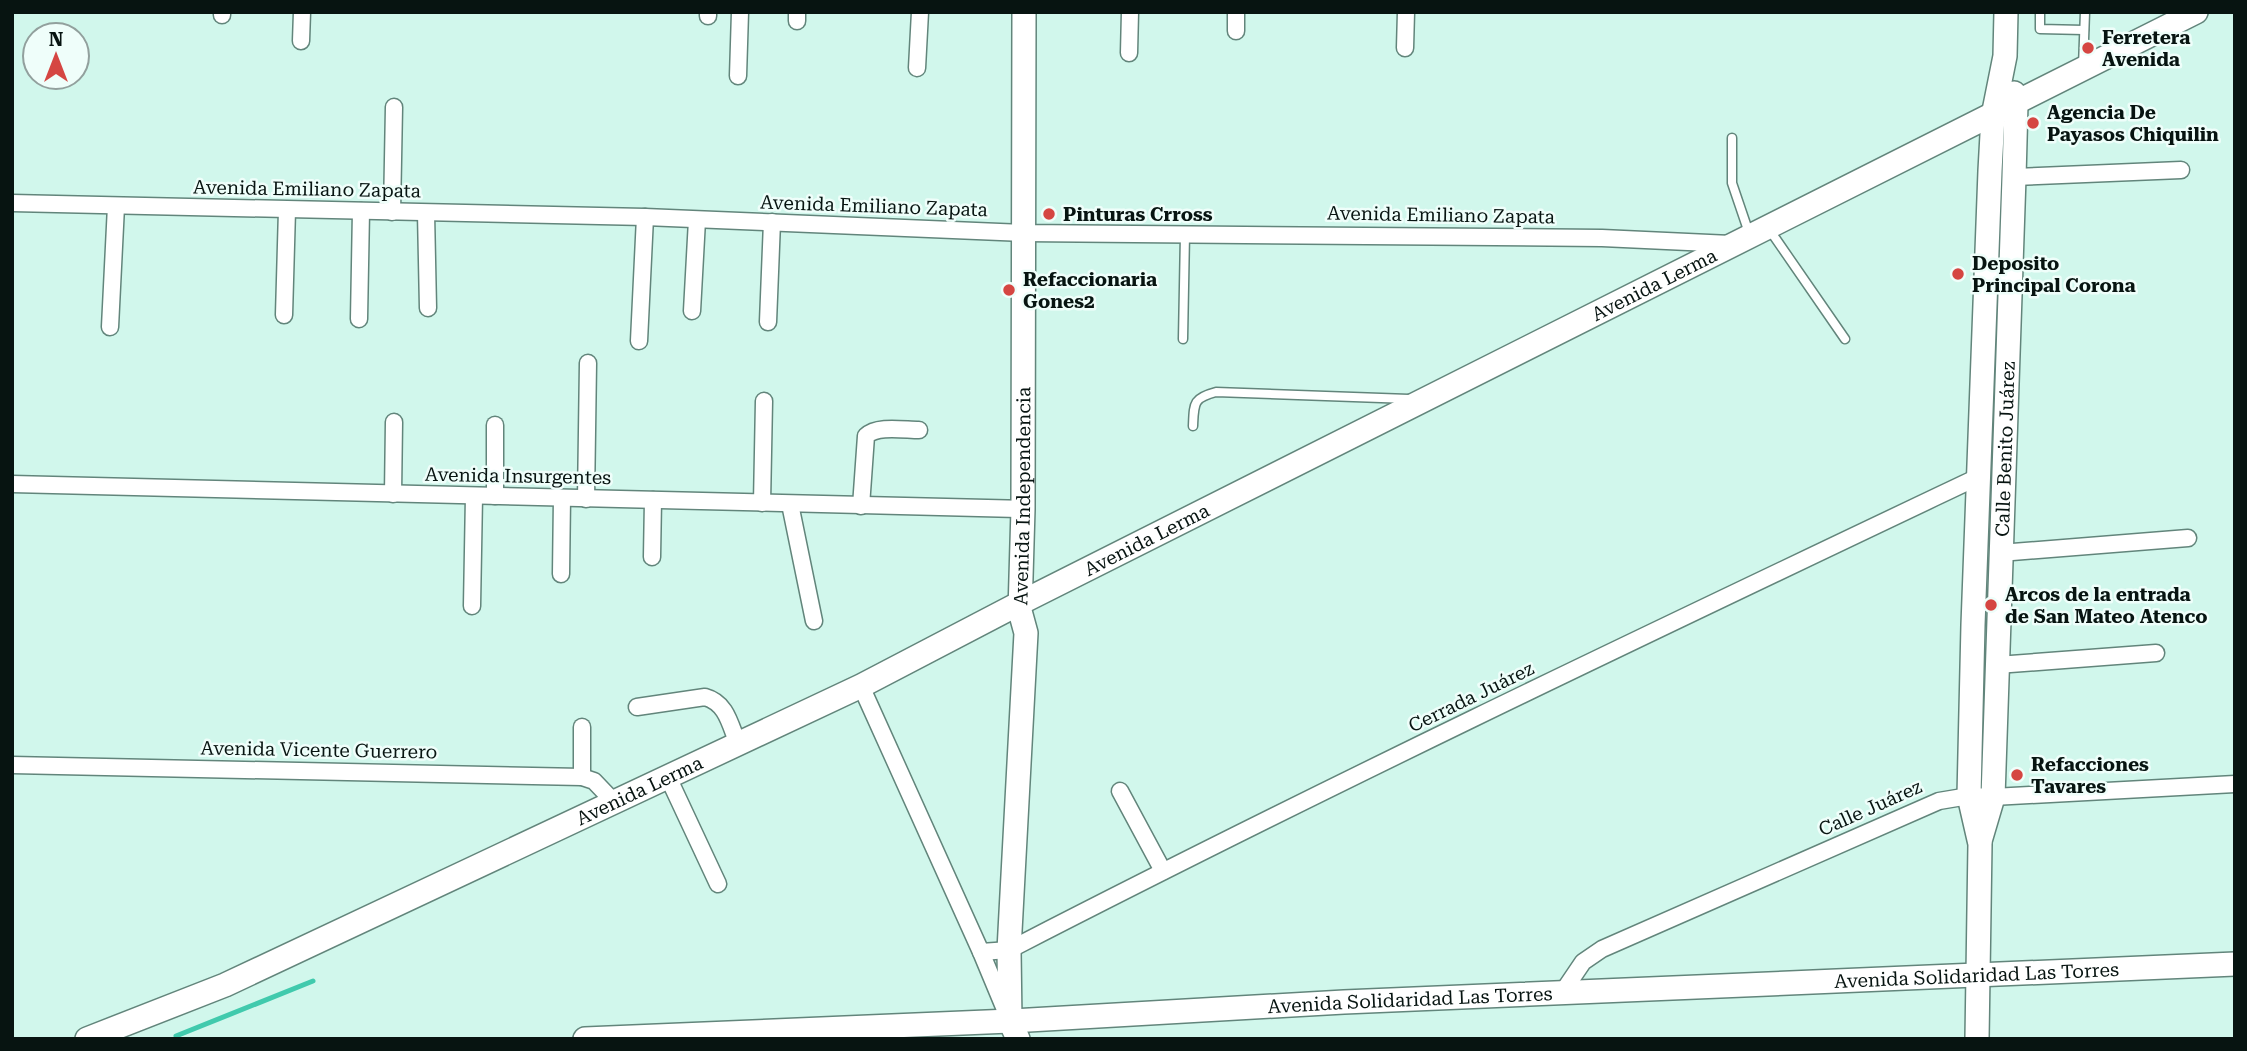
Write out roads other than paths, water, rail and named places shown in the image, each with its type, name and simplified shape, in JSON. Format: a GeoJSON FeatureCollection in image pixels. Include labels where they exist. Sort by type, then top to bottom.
{"type":"FeatureCollection","features":[{"type":"Feature","properties":{"kind":"main road","name":"Avenida Independencia"},"geometry":{"type":"LineString","coordinates":[[1014,1030],[1009,950],[1022,616],[1024,12]]}},
{"type":"Feature","properties":{"kind":"main road","name":"Calle Benito Juárez"},"geometry":{"type":"LineString","coordinates":[[1980,844],[1993,797],[2014,177],[2016,104],[2006,56],[2006,12]]}},
{"type":"Feature","properties":{"kind":"main road","name":"Avenida Lerma"},"geometry":{"type":"LineString","coordinates":[[87,1039],[225,985],[738,744],[865,696],[1022,616],[1424,400],[2196,12]]}},
{"type":"Feature","properties":{"kind":"main road","name":"Calle Benito Juárez"},"geometry":{"type":"LineString","coordinates":[[1977,1039],[1980,844],[1969,796],[1973,625],[1993,116],[2006,56]]}},
{"type":"Feature","properties":{"kind":"main road"},"geometry":{"type":"LineString","coordinates":[[1973,625],[1998,625]]}},
{"type":"Feature","properties":{"kind":"main road","name":"Avenida Solidaridad Las Torres"},"geometry":{"type":"LineString","coordinates":[[585,1039],[1014,1030],[1562,993],[2235,964]]}},
{"type":"Feature","properties":{"kind":"street"},"geometry":{"type":"LineString","coordinates":[[301,41],[302,12]]}},
{"type":"Feature","properties":{"kind":"street"},"geometry":{"type":"LineString","coordinates":[[738,76],[740,12]]}},
{"type":"Feature","properties":{"kind":"street"},"geometry":{"type":"LineString","coordinates":[[918,68],[920,12]]}},
{"type":"Feature","properties":{"kind":"street"},"geometry":{"type":"LineString","coordinates":[[1129,53],[1130,12]]}},
{"type":"Feature","properties":{"kind":"street"},"geometry":{"type":"LineString","coordinates":[[1236,12],[1236,32]]}},
{"type":"Feature","properties":{"kind":"street"},"geometry":{"type":"LineString","coordinates":[[1405,48],[1406,12]]}},
{"type":"Feature","properties":{"kind":"street"},"geometry":{"type":"LineString","coordinates":[[392,212],[394,107]]}},
{"type":"Feature","properties":{"kind":"street"},"geometry":{"type":"LineString","coordinates":[[2014,177],[2181,170]]}},
{"type":"Feature","properties":{"kind":"street","name":"Avenida Emiliano Zapata"},"geometry":{"type":"LineString","coordinates":[[12,203],[645,218],[1024,233],[1751,236]]}},
{"type":"Feature","properties":{"kind":"street"},"geometry":{"type":"LineString","coordinates":[[110,327],[116,206]]}},
{"type":"Feature","properties":{"kind":"street"},"geometry":{"type":"LineString","coordinates":[[284,315],[287,210]]}},
{"type":"Feature","properties":{"kind":"street"},"geometry":{"type":"LineString","coordinates":[[359,319],[361,211]]}},
{"type":"Feature","properties":{"kind":"street"},"geometry":{"type":"LineString","coordinates":[[426,213],[428,308]]}},
{"type":"Feature","properties":{"kind":"street"},"geometry":{"type":"LineString","coordinates":[[639,341],[645,218]]}},
{"type":"Feature","properties":{"kind":"street"},"geometry":{"type":"LineString","coordinates":[[692,311],[697,220]]}},
{"type":"Feature","properties":{"kind":"street"},"geometry":{"type":"LineString","coordinates":[[768,323],[772,222]]}},
{"type":"Feature","properties":{"kind":"street"},"geometry":{"type":"LineString","coordinates":[[586,499],[588,363]]}},
{"type":"Feature","properties":{"kind":"street"},"geometry":{"type":"LineString","coordinates":[[762,503],[764,401]]}},
{"type":"Feature","properties":{"kind":"street"},"geometry":{"type":"LineString","coordinates":[[393,494],[394,422]]}},
{"type":"Feature","properties":{"kind":"street"},"geometry":{"type":"LineString","coordinates":[[495,425],[495,496]]}},
{"type":"Feature","properties":{"kind":"street"},"geometry":{"type":"LineString","coordinates":[[861,506],[866,436],[869,432],[919,430]]}},
{"type":"Feature","properties":{"kind":"street","name":"Cerrada Juárez"},"geometry":{"type":"LineString","coordinates":[[981,952],[1009,950],[1163,871],[1980,476]]}},
{"type":"Feature","properties":{"kind":"street","name":"Avenida Insurgentes"},"geometry":{"type":"LineString","coordinates":[[12,484],[1023,509]]}},
{"type":"Feature","properties":{"kind":"street"},"geometry":{"type":"LineString","coordinates":[[472,606],[474,496]]}},
{"type":"Feature","properties":{"kind":"street"},"geometry":{"type":"LineString","coordinates":[[561,573],[562,498]]}},
{"type":"Feature","properties":{"kind":"street"},"geometry":{"type":"LineString","coordinates":[[652,557],[653,500]]}},
{"type":"Feature","properties":{"kind":"street"},"geometry":{"type":"LineString","coordinates":[[790,504],[814,621]]}},
{"type":"Feature","properties":{"kind":"street"},"geometry":{"type":"LineString","coordinates":[[2000,552],[2189,538]]}},
{"type":"Feature","properties":{"kind":"street"},"geometry":{"type":"LineString","coordinates":[[1997,665],[2157,653]]}},
{"type":"Feature","properties":{"kind":"street"},"geometry":{"type":"LineString","coordinates":[[865,696],[1014,1030]]}},
{"type":"Feature","properties":{"kind":"street"},"geometry":{"type":"LineString","coordinates":[[637,707],[705,697],[715,700],[723,707],[738,744]]}},
{"type":"Feature","properties":{"kind":"street"},"geometry":{"type":"LineString","coordinates":[[582,727],[582,776],[594,781],[615,803]]}},
{"type":"Feature","properties":{"kind":"street","name":"Avenida Vicente Guerrero"},"geometry":{"type":"LineString","coordinates":[[12,765],[582,776]]}},
{"type":"Feature","properties":{"kind":"street"},"geometry":{"type":"LineString","coordinates":[[668,778],[718,884]]}},
{"type":"Feature","properties":{"kind":"street","name":"Calle Juárez"},"geometry":{"type":"LineString","coordinates":[[1562,993],[1583,962],[1602,949],[1939,801],[1969,796],[1993,797],[2235,783]]}},
{"type":"Feature","properties":{"kind":"street"},"geometry":{"type":"LineString","coordinates":[[1120,791],[1163,871]]}},
{"type":"Feature","properties":{"kind":"lane"},"geometry":{"type":"LineString","coordinates":[[2040,12],[2040,29],[2084,30]]}},
{"type":"Feature","properties":{"kind":"lane"},"geometry":{"type":"LineString","coordinates":[[2083,70],[2085,12]]}},
{"type":"Feature","properties":{"kind":"lane"},"geometry":{"type":"LineString","coordinates":[[1732,138],[1732,183],[1751,236],[1845,339]]}},
{"type":"Feature","properties":{"kind":"lane"},"geometry":{"type":"LineString","coordinates":[[1183,339],[1185,234]]}},
{"type":"Feature","properties":{"kind":"lane"},"geometry":{"type":"LineString","coordinates":[[1193,426],[1194,404],[1201,396],[1216,392],[1424,400]]}},
{"type":"Feature","properties":{"kind":"waterway"},"geometry":{"type":"LineString","coordinates":[[176,1036],[313,981]]}},
{"type":"Feature","properties":{"kind":"place","name":"Ferretera Avenida"},"geometry":{"type":"Point","coordinates":[2088,48]}},
{"type":"Feature","properties":{"kind":"place","name":"Agencia De Payasos Chiquilin"},"geometry":{"type":"Point","coordinates":[2033,123]}},
{"type":"Feature","properties":{"kind":"place","name":"Pinturas Crross"},"geometry":{"type":"Point","coordinates":[1049,214]}},
{"type":"Feature","properties":{"kind":"place","name":"Deposito Principal Corona"},"geometry":{"type":"Point","coordinates":[1958,274]}},
{"type":"Feature","properties":{"kind":"place","name":"Refaccionaria Gones2"},"geometry":{"type":"Point","coordinates":[1009,290]}},
{"type":"Feature","properties":{"kind":"place","name":"Arcos de la entrada de San Mateo Atenco"},"geometry":{"type":"Point","coordinates":[1991,605]}},
{"type":"Feature","properties":{"kind":"place","name":"Refacciones Tavares"},"geometry":{"type":"Point","coordinates":[2017,775]}}]}
